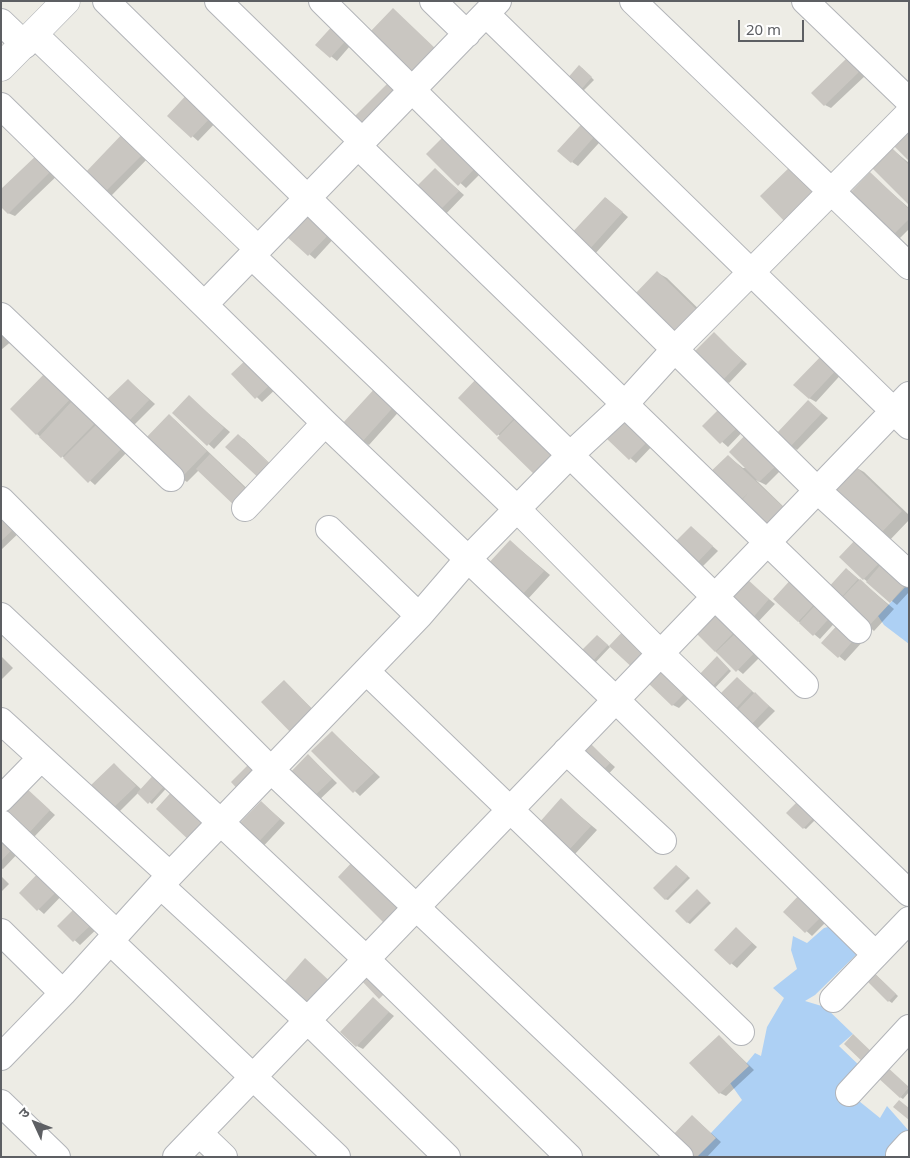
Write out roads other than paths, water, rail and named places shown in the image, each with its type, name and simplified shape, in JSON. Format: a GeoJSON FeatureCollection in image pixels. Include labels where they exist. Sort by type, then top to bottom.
{"type":"FeatureCollection","features":[{"type":"Feature","properties":{"kind":"street"},"geometry":{"type":"LineString","coordinates":[[1,67],[30,40],[66,1]]}},
{"type":"Feature","properties":{"kind":"street"},"geometry":{"type":"LineString","coordinates":[[106,1],[805,684]]}},
{"type":"Feature","properties":{"kind":"street"},"geometry":{"type":"LineString","coordinates":[[218,1],[624,404],[858,630]]}},
{"type":"Feature","properties":{"kind":"street"},"geometry":{"type":"LineString","coordinates":[[322,1],[816,490],[909,574]]}},
{"type":"Feature","properties":{"kind":"street"},"geometry":{"type":"LineString","coordinates":[[433,1],[467,34]]}},
{"type":"Feature","properties":{"kind":"street"},"geometry":{"type":"LineString","coordinates":[[633,1],[909,266]]}},
{"type":"Feature","properties":{"kind":"street"},"geometry":{"type":"LineString","coordinates":[[805,1],[909,101]]}},
{"type":"Feature","properties":{"kind":"street"},"geometry":{"type":"LineString","coordinates":[[176,1157],[816,490],[904,410],[751,273],[492,8],[205,304]]}},
{"type":"Feature","properties":{"kind":"street"},"geometry":{"type":"LineString","coordinates":[[1,22],[30,40],[255,252],[517,509],[660,653],[909,892]]}},
{"type":"Feature","properties":{"kind":"street"},"geometry":{"type":"LineString","coordinates":[[1,106],[325,423],[616,699],[875,954]]}},
{"type":"Feature","properties":{"kind":"street"},"geometry":{"type":"LineString","coordinates":[[3,1052],[63,993],[165,881],[419,616],[468,559],[570,455],[624,404],[674,350],[832,193],[909,113]]}},
{"type":"Feature","properties":{"kind":"street"},"geometry":{"type":"LineString","coordinates":[[1,316],[171,478]]}},
{"type":"Feature","properties":{"kind":"street"},"geometry":{"type":"LineString","coordinates":[[244,508],[325,423]]}},
{"type":"Feature","properties":{"kind":"street"},"geometry":{"type":"LineString","coordinates":[[1,500],[271,770],[680,1157]]}},
{"type":"Feature","properties":{"kind":"street"},"geometry":{"type":"LineString","coordinates":[[329,529],[419,616]]}},
{"type":"Feature","properties":{"kind":"street"},"geometry":{"type":"LineString","coordinates":[[1,616],[366,959],[569,1157]]}},
{"type":"Feature","properties":{"kind":"street"},"geometry":{"type":"LineString","coordinates":[[366,671],[741,1032]]}},
{"type":"Feature","properties":{"kind":"street"},"geometry":{"type":"LineString","coordinates":[[1,721],[41,758],[447,1157]]}},
{"type":"Feature","properties":{"kind":"street"},"geometry":{"type":"LineString","coordinates":[[566,751],[663,841]]}},
{"type":"Feature","properties":{"kind":"street"},"geometry":{"type":"LineString","coordinates":[[1,799],[41,758]]}},
{"type":"Feature","properties":{"kind":"street"},"geometry":{"type":"LineString","coordinates":[[1,823],[253,1077],[337,1157]]}},
{"type":"Feature","properties":{"kind":"street"},"geometry":{"type":"LineString","coordinates":[[833,999],[909,920]]}},
{"type":"Feature","properties":{"kind":"street"},"geometry":{"type":"LineString","coordinates":[[1,932],[63,993]]}},
{"type":"Feature","properties":{"kind":"street"},"geometry":{"type":"LineString","coordinates":[[849,1092],[909,1028]]}},
{"type":"Feature","properties":{"kind":"street"},"geometry":{"type":"LineString","coordinates":[[1,1103],[58,1157]]}},
{"type":"Feature","properties":{"kind":"street"},"geometry":{"type":"LineString","coordinates":[[199,1133],[224,1157]]}},
{"type":"Feature","properties":{"kind":"water"},"geometry":{"type":"Polygon","coordinates":[[[909,583],[909,644],[884,625],[878,616],[909,583]]]}},
{"type":"Feature","properties":{"kind":"water"},"geometry":{"type":"Polygon","coordinates":[[[836,925],[859,952],[815,995],[805,1001],[825,1007],[853,1034],[839,1046],[862,1068],[849,1093],[880,1118],[887,1106],[909,1131],[884,1157],[698,1157],[693,1152],[742,1100],[730,1083],[755,1053],[761,1056],[767,1027],[784,998],[773,988],[797,969],[791,950],[793,936],[807,943],[824,928],[836,925]]]}}]}
